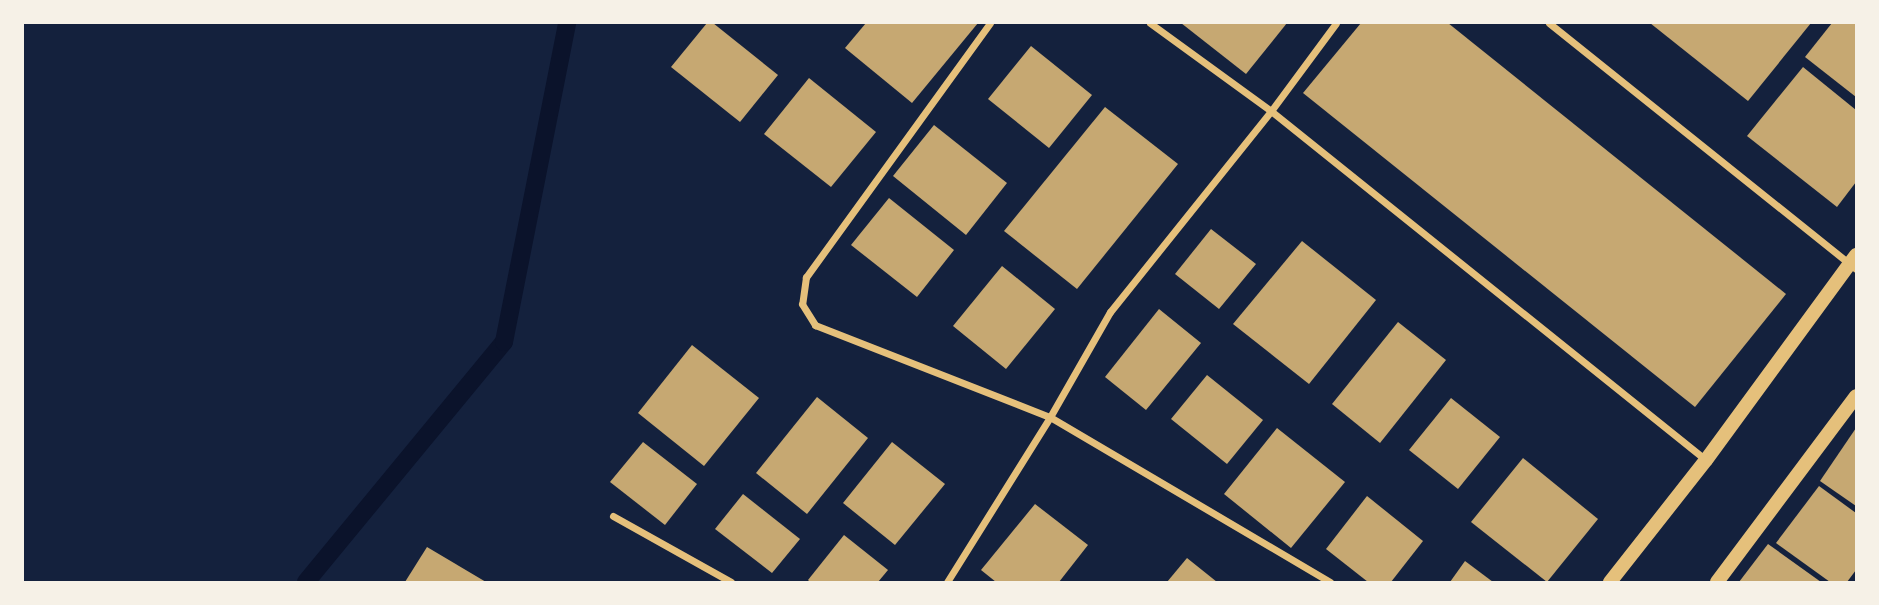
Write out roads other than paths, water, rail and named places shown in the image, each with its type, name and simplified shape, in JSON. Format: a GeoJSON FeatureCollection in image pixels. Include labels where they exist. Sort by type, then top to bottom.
{"type":"FeatureCollection","features":[{"type":"Feature","properties":{"kind":"main road"},"geometry":{"type":"LineString","coordinates":[[1610,582],[1706,460],[1854,262]]}},
{"type":"Feature","properties":{"kind":"main road"},"geometry":{"type":"LineString","coordinates":[[1717,582],[1856,396]]}},
{"type":"Feature","properties":{"kind":"street"},"geometry":{"type":"LineString","coordinates":[[990,23],[806,277],[802,304],[815,325],[1050,417],[1330,582]]}},
{"type":"Feature","properties":{"kind":"street"},"geometry":{"type":"LineString","coordinates":[[1150,23],[1271,111],[1706,460]]}},
{"type":"Feature","properties":{"kind":"street"},"geometry":{"type":"LineString","coordinates":[[947,582],[1050,417],[1110,312],[1271,111],[1336,23]]}},
{"type":"Feature","properties":{"kind":"street"},"geometry":{"type":"LineString","coordinates":[[1549,23],[1854,262]]}},
{"type":"Feature","properties":{"kind":"street"},"geometry":{"type":"LineString","coordinates":[[613,516],[731,582]]}},
{"type":"Feature","properties":{"kind":"waterway"},"geometry":{"type":"LineString","coordinates":[[306,582],[504,342],[567,23]]}}]}
